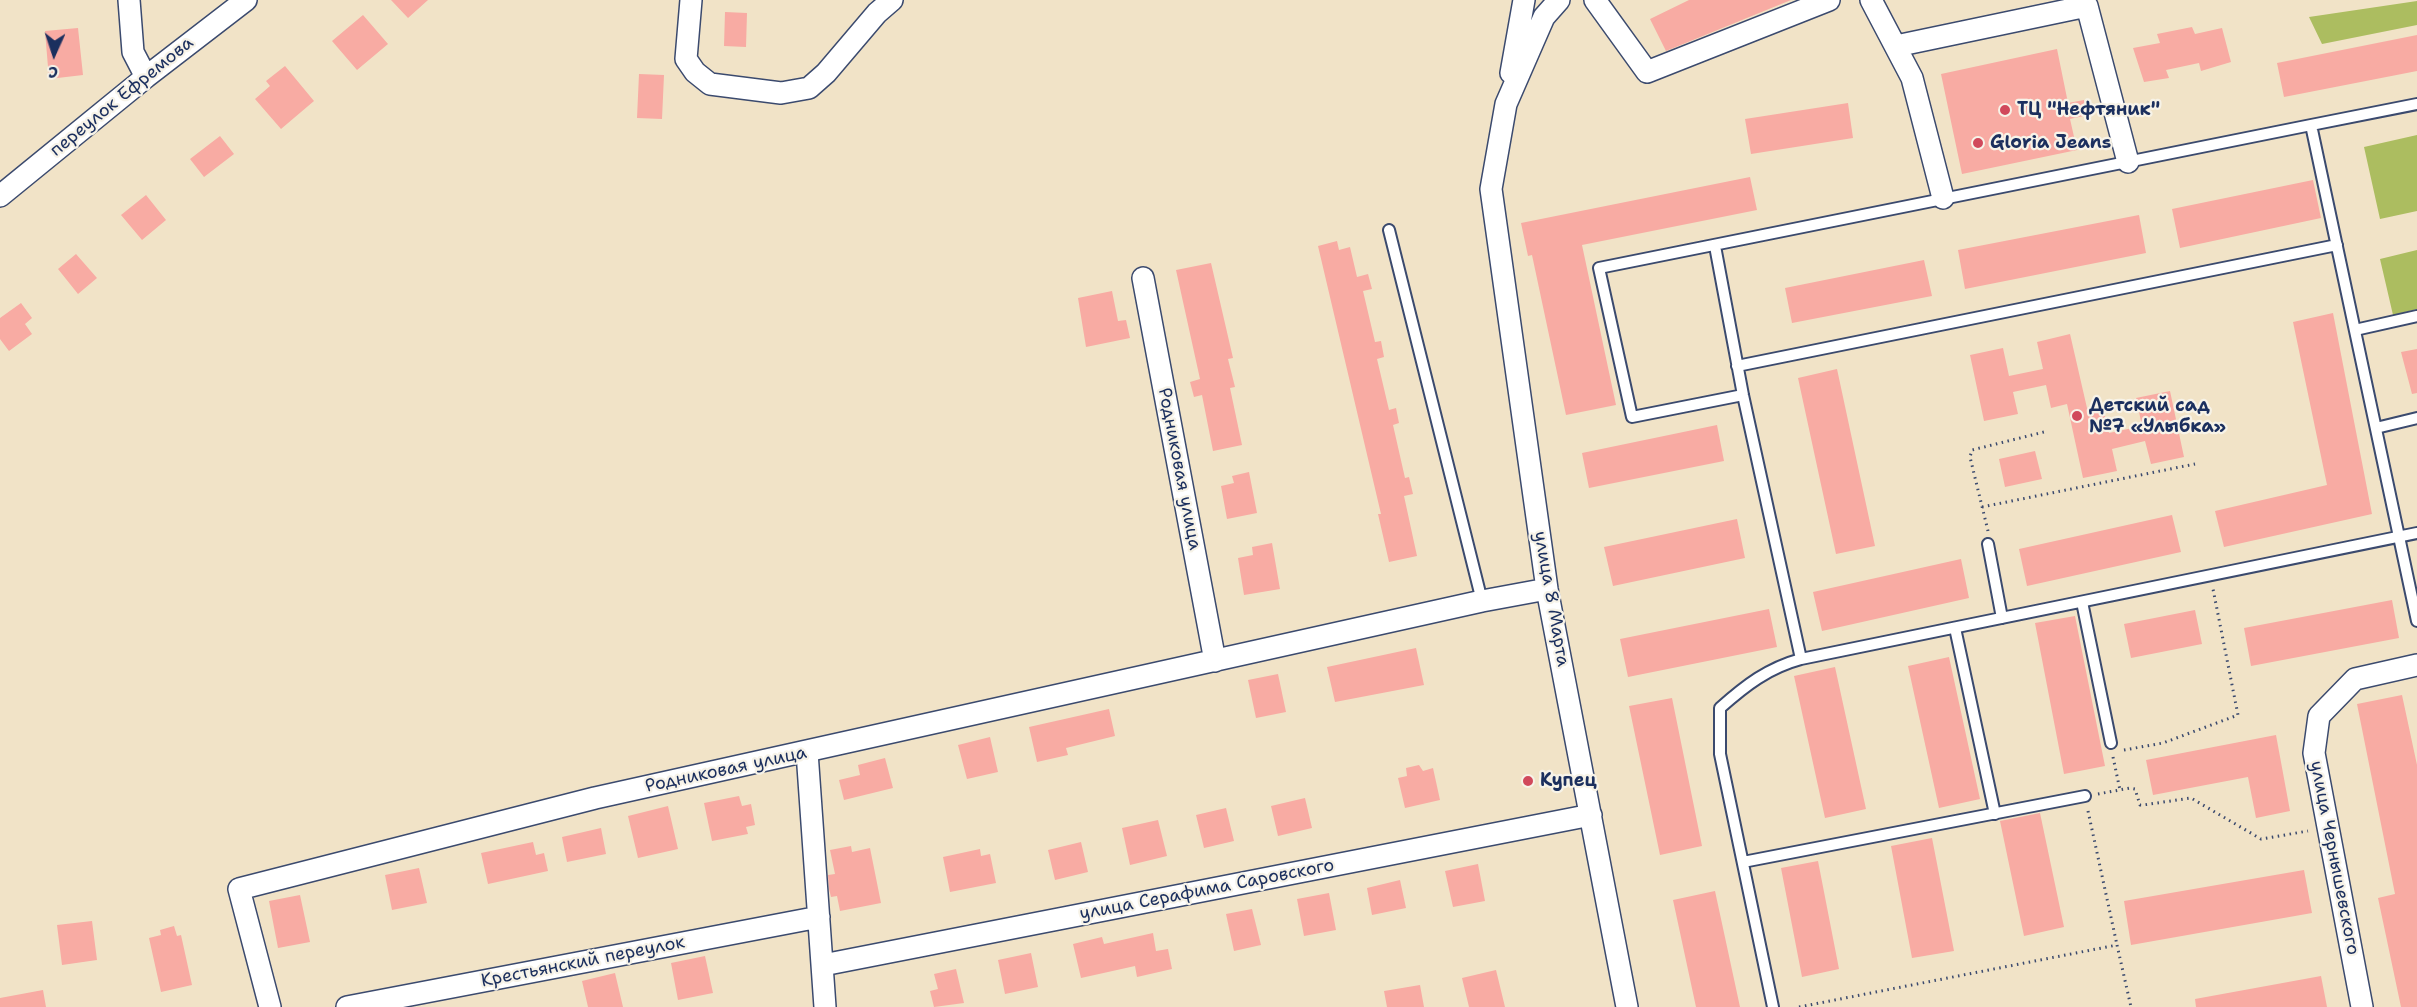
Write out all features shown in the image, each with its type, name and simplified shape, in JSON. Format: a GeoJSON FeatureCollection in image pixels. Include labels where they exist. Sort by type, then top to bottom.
{"type":"FeatureCollection","features":[{"type":"Feature","properties":{"kind":"street"},"geometry":{"type":"LineString","coordinates":[[129,0],[133,52],[146,77]]}},
{"type":"Feature","properties":{"kind":"street","name":"переулок Ефремова"},"geometry":{"type":"LineString","coordinates":[[0,196],[146,77],[246,0]]}},
{"type":"Feature","properties":{"kind":"street"},"geometry":{"type":"LineString","coordinates":[[691,0],[686,59],[695,72],[710,84],[781,93],[809,88],[826,73],[877,13],[892,0]]}},
{"type":"Feature","properties":{"kind":"street"},"geometry":{"type":"LineString","coordinates":[[1506,104],[1524,0]]}},
{"type":"Feature","properties":{"kind":"street"},"geometry":{"type":"LineString","coordinates":[[1506,104],[1544,17],[1559,0]]}},
{"type":"Feature","properties":{"kind":"street"},"geometry":{"type":"LineString","coordinates":[[1595,0],[1647,72],[1829,0]]}},
{"type":"Feature","properties":{"kind":"street"},"geometry":{"type":"LineString","coordinates":[[1871,0],[1912,78],[1943,198]]}},
{"type":"Feature","properties":{"kind":"street"},"geometry":{"type":"LineString","coordinates":[[1896,46],[2087,6],[2128,162]]}},
{"type":"Feature","properties":{"kind":"street","name":"улица 8 Марта"},"geometry":{"type":"LineString","coordinates":[[1506,104],[1491,189],[1547,589],[1627,1007]]}},
{"type":"Feature","properties":{"kind":"street","name":"Родниковая улица"},"geometry":{"type":"LineString","coordinates":[[1143,278],[1215,661]]}},
{"type":"Feature","properties":{"kind":"street","name":"Родниковая улица"},"geometry":{"type":"LineString","coordinates":[[270,1007],[239,889],[595,798],[1482,601],[1547,589]]}},
{"type":"Feature","properties":{"kind":"street","name":"улица Чернышевского"},"geometry":{"type":"LineString","coordinates":[[2362,1007],[2314,753],[2319,716],[2355,679],[2417,665]]}},
{"type":"Feature","properties":{"kind":"street"},"geometry":{"type":"LineString","coordinates":[[807,752],[825,1007]]}},
{"type":"Feature","properties":{"kind":"street","name":"улица Серафима Саровского"},"geometry":{"type":"LineString","coordinates":[[823,965],[1591,815]]}},
{"type":"Feature","properties":{"kind":"street","name":"Крестьянский переулок"},"geometry":{"type":"LineString","coordinates":[[347,1007],[819,917]]}},
{"type":"Feature","properties":{"kind":"lane"},"geometry":{"type":"LineString","coordinates":[[1743,395],[1632,417],[1599,268],[1715,246],[1798,226],[2417,104]]}},
{"type":"Feature","properties":{"kind":"lane"},"geometry":{"type":"LineString","coordinates":[[2311,125],[2417,621]]}},
{"type":"Feature","properties":{"kind":"lane"},"geometry":{"type":"LineString","coordinates":[[1389,230],[1482,601]]}},
{"type":"Feature","properties":{"kind":"lane"},"geometry":{"type":"LineString","coordinates":[[1737,366],[2337,245]]}},
{"type":"Feature","properties":{"kind":"lane"},"geometry":{"type":"LineString","coordinates":[[1715,246],[1743,395],[1802,659]]}},
{"type":"Feature","properties":{"kind":"lane"},"geometry":{"type":"LineString","coordinates":[[2355,330],[2417,316]]}},
{"type":"Feature","properties":{"kind":"lane"},"geometry":{"type":"LineString","coordinates":[[2376,428],[2417,418]]}},
{"type":"Feature","properties":{"kind":"lane"},"geometry":{"type":"LineString","coordinates":[[1773,1007],[1720,754],[1720,708],[1751,681],[1778,666],[1802,659],[2417,533]]}},
{"type":"Feature","properties":{"kind":"lane"},"geometry":{"type":"LineString","coordinates":[[1988,539],[2002,618]]}},
{"type":"Feature","properties":{"kind":"lane"},"geometry":{"type":"LineString","coordinates":[[2082,602],[2112,747]]}},
{"type":"Feature","properties":{"kind":"lane"},"geometry":{"type":"LineString","coordinates":[[1955,628],[1995,814]]}},
{"type":"Feature","properties":{"kind":"lane"},"geometry":{"type":"LineString","coordinates":[[1743,862],[2085,796]]}},
{"type":"Feature","properties":{"kind":"path"},"geometry":{"type":"LineString","coordinates":[[1988,539],[1970,457],[1972,450],[2044,432]]}},
{"type":"Feature","properties":{"kind":"path"},"geometry":{"type":"LineString","coordinates":[[1982,507],[2195,464]]}},
{"type":"Feature","properties":{"kind":"path"},"geometry":{"type":"LineString","coordinates":[[2120,790],[2112,747],[2163,743],[2238,715],[2210,576]]}},
{"type":"Feature","properties":{"kind":"path"},"geometry":{"type":"LineString","coordinates":[[2131,1007],[2085,796],[2135,789],[2140,805],[2191,798],[2261,839],[2328,828]]}},
{"type":"Feature","properties":{"kind":"path"},"geometry":{"type":"LineString","coordinates":[[1799,1007],[2118,945]]}},
{"type":"Feature","properties":{"kind":"green space"},"geometry":{"type":"Polygon","coordinates":[[[2417,1],[2417,25],[2322,44],[2309,17],[2417,1]]]}},
{"type":"Feature","properties":{"kind":"green space"},"geometry":{"type":"Polygon","coordinates":[[[2417,135],[2417,211],[2380,219],[2364,147],[2417,135]]]}},
{"type":"Feature","properties":{"kind":"green space"},"geometry":{"type":"Polygon","coordinates":[[[2417,250],[2417,309],[2393,315],[2380,259],[2417,250]]]}},
{"type":"Feature","properties":{"kind":"building"},"geometry":{"type":"Polygon","coordinates":[[[391,0],[428,0],[408,18],[391,0]]]}},
{"type":"Feature","properties":{"kind":"building"},"geometry":{"type":"Polygon","coordinates":[[[1689,0],[1791,0],[1666,51],[1650,19],[1689,0]]]}},
{"type":"Feature","properties":{"kind":"building"},"geometry":{"type":"Polygon","coordinates":[[[725,12],[747,13],[746,47],[724,46],[725,12]]]}},
{"type":"Feature","properties":{"kind":"building"},"geometry":{"type":"Polygon","coordinates":[[[363,15],[388,44],[357,70],[332,41],[363,15]]]}},
{"type":"Feature","properties":{"kind":"building"},"geometry":{"type":"Polygon","coordinates":[[[2192,27],[2195,34],[2222,28],[2231,62],[2201,71],[2199,63],[2166,70],[2169,78],[2144,82],[2133,48],[2160,43],[2157,34],[2192,27]]]}},
{"type":"Feature","properties":{"kind":"building"},"geometry":{"type":"Polygon","coordinates":[[[78,28],[83,75],[49,79],[45,31],[78,28]]]}},
{"type":"Feature","properties":{"kind":"building"},"geometry":{"type":"Polygon","coordinates":[[[2417,35],[2417,71],[2284,97],[2277,63],[2417,35]]]}},
{"type":"Feature","properties":{"kind":"building"},"geometry":{"type":"Polygon","coordinates":[[[2057,49],[2068,103],[2084,100],[2088,115],[2070,119],[2077,150],[1962,174],[1941,74],[2057,49]]]}},
{"type":"Feature","properties":{"kind":"building"},"geometry":{"type":"Polygon","coordinates":[[[285,66],[314,101],[281,129],[255,99],[270,86],[266,81],[285,66]]]}},
{"type":"Feature","properties":{"kind":"building"},"geometry":{"type":"Polygon","coordinates":[[[639,74],[664,75],[662,119],[637,118],[639,74]]]}},
{"type":"Feature","properties":{"kind":"building"},"geometry":{"type":"Polygon","coordinates":[[[1848,103],[1853,138],[1751,154],[1745,119],[1848,103]]]}},
{"type":"Feature","properties":{"kind":"building"},"geometry":{"type":"Polygon","coordinates":[[[220,136],[234,154],[204,177],[190,159],[220,136]]]}},
{"type":"Feature","properties":{"kind":"building"},"geometry":{"type":"Polygon","coordinates":[[[1750,177],[1757,210],[1582,245],[1616,405],[1566,415],[1532,255],[1528,256],[1521,223],[1750,177]]]}},
{"type":"Feature","properties":{"kind":"building"},"geometry":{"type":"Polygon","coordinates":[[[2313,180],[2321,218],[2180,248],[2172,209],[2313,180]]]}},
{"type":"Feature","properties":{"kind":"building"},"geometry":{"type":"Polygon","coordinates":[[[146,195],[166,220],[142,240],[121,215],[146,195]]]}},
{"type":"Feature","properties":{"kind":"building"},"geometry":{"type":"Polygon","coordinates":[[[2139,215],[2146,253],[1965,289],[1958,250],[2139,215]]]}},
{"type":"Feature","properties":{"kind":"building"},"geometry":{"type":"Polygon","coordinates":[[[1337,241],[1339,250],[1350,247],[1357,277],[1368,274],[1372,289],[1363,291],[1375,342],[1381,341],[1384,357],[1377,359],[1389,410],[1396,408],[1399,423],[1393,425],[1405,478],[1409,477],[1413,494],[1404,496],[1417,556],[1389,562],[1378,514],[1381,514],[1318,246],[1337,241]]]}},
{"type":"Feature","properties":{"kind":"building"},"geometry":{"type":"Polygon","coordinates":[[[76,254],[97,278],[78,294],[58,269],[76,254]]]}},
{"type":"Feature","properties":{"kind":"building"},"geometry":{"type":"Polygon","coordinates":[[[1924,260],[1932,296],[1792,323],[1785,288],[1924,260]]]}},
{"type":"Feature","properties":{"kind":"building"},"geometry":{"type":"Polygon","coordinates":[[[1211,263],[1233,358],[1228,359],[1235,387],[1230,388],[1242,445],[1213,451],[1202,395],[1194,397],[1190,382],[1200,379],[1176,270],[1211,263]]]}},
{"type":"Feature","properties":{"kind":"building"},"geometry":{"type":"Polygon","coordinates":[[[1112,291],[1118,321],[1126,320],[1130,338],[1086,347],[1078,298],[1112,291]]]}},
{"type":"Feature","properties":{"kind":"building"},"geometry":{"type":"Polygon","coordinates":[[[21,303],[32,318],[25,324],[32,334],[9,351],[0,339],[0,318],[21,303]]]}},
{"type":"Feature","properties":{"kind":"building"},"geometry":{"type":"Polygon","coordinates":[[[2333,313],[2372,514],[2224,547],[2215,511],[2327,485],[2293,322],[2333,313]]]}},
{"type":"Feature","properties":{"kind":"building"},"geometry":{"type":"Polygon","coordinates":[[[2070,334],[2087,408],[2102,405],[2109,433],[2142,426],[2136,398],[2170,391],[2184,457],[2151,464],[2145,441],[2112,449],[2117,471],[2083,478],[2067,404],[2051,408],[2046,385],[2013,392],[2018,414],[1984,421],[1970,355],[2003,348],[2009,376],[2043,369],[2037,342],[2070,334]]]}},
{"type":"Feature","properties":{"kind":"building"},"geometry":{"type":"Polygon","coordinates":[[[2417,349],[2417,393],[2412,394],[2401,352],[2417,349]]]}},
{"type":"Feature","properties":{"kind":"building"},"geometry":{"type":"Polygon","coordinates":[[[1837,369],[1875,546],[1836,554],[1798,378],[1837,369]]]}},
{"type":"Feature","properties":{"kind":"building"},"geometry":{"type":"Polygon","coordinates":[[[1717,425],[1724,461],[1589,488],[1582,453],[1717,425]]]}},
{"type":"Feature","properties":{"kind":"building"},"geometry":{"type":"Polygon","coordinates":[[[2035,451],[2042,479],[2005,487],[1999,459],[2035,451]]]}},
{"type":"Feature","properties":{"kind":"building"},"geometry":{"type":"Polygon","coordinates":[[[1249,472],[1257,513],[1227,519],[1221,486],[1234,483],[1232,476],[1249,472]]]}},
{"type":"Feature","properties":{"kind":"building"},"geometry":{"type":"Polygon","coordinates":[[[2172,515],[2181,552],[2027,586],[2019,549],[2172,515]]]}},
{"type":"Feature","properties":{"kind":"building"},"geometry":{"type":"Polygon","coordinates":[[[1737,519],[1745,558],[1613,586],[1604,547],[1737,519]]]}},
{"type":"Feature","properties":{"kind":"building"},"geometry":{"type":"Polygon","coordinates":[[[1272,543],[1280,589],[1244,595],[1238,558],[1253,555],[1252,547],[1272,543]]]}},
{"type":"Feature","properties":{"kind":"building"},"geometry":{"type":"Polygon","coordinates":[[[1961,559],[1969,598],[1822,631],[1813,592],[1961,559]]]}},
{"type":"Feature","properties":{"kind":"building"},"geometry":{"type":"Polygon","coordinates":[[[2392,600],[2399,638],[2251,666],[2244,628],[2392,600]]]}},
{"type":"Feature","properties":{"kind":"building"},"geometry":{"type":"Polygon","coordinates":[[[1769,609],[1777,647],[1628,677],[1620,639],[1769,609]]]}},
{"type":"Feature","properties":{"kind":"building"},"geometry":{"type":"Polygon","coordinates":[[[2195,610],[2202,644],[2131,658],[2124,624],[2195,610]]]}},
{"type":"Feature","properties":{"kind":"building"},"geometry":{"type":"Polygon","coordinates":[[[2075,616],[2105,766],[2064,774],[2035,623],[2075,616]]]}},
{"type":"Feature","properties":{"kind":"building"},"geometry":{"type":"Polygon","coordinates":[[[1416,648],[1424,685],[1335,702],[1327,667],[1416,648]]]}},
{"type":"Feature","properties":{"kind":"building"},"geometry":{"type":"Polygon","coordinates":[[[1949,657],[1980,799],[1939,808],[1908,666],[1949,657]]]}},
{"type":"Feature","properties":{"kind":"building"},"geometry":{"type":"Polygon","coordinates":[[[1835,667],[1866,809],[1825,818],[1794,676],[1835,667]]]}},
{"type":"Feature","properties":{"kind":"building"},"geometry":{"type":"Polygon","coordinates":[[[1278,674],[1286,712],[1256,718],[1248,680],[1278,674]]]}},
{"type":"Feature","properties":{"kind":"building"},"geometry":{"type":"Polygon","coordinates":[[[2402,695],[2417,765],[2417,1007],[2401,1007],[2378,898],[2395,894],[2357,704],[2402,695]]]}},
{"type":"Feature","properties":{"kind":"building"},"geometry":{"type":"Polygon","coordinates":[[[1672,698],[1702,846],[1660,855],[1629,706],[1672,698]]]}},
{"type":"Feature","properties":{"kind":"building"},"geometry":{"type":"Polygon","coordinates":[[[1109,709],[1115,736],[1066,748],[1068,755],[1037,762],[1029,727],[1109,709]]]}},
{"type":"Feature","properties":{"kind":"building"},"geometry":{"type":"Polygon","coordinates":[[[2276,735],[2290,811],[2256,818],[2248,777],[2153,795],[2146,760],[2276,735]]]}},
{"type":"Feature","properties":{"kind":"building"},"geometry":{"type":"Polygon","coordinates":[[[990,737],[998,772],[967,779],[958,745],[990,737]]]}},
{"type":"Feature","properties":{"kind":"building"},"geometry":{"type":"Polygon","coordinates":[[[885,758],[893,788],[844,800],[839,780],[860,775],[858,765],[885,758]]]}},
{"type":"Feature","properties":{"kind":"building"},"geometry":{"type":"Polygon","coordinates":[[[1419,765],[1423,771],[1433,768],[1440,800],[1405,808],[1398,778],[1407,776],[1406,768],[1419,765]]]}},
{"type":"Feature","properties":{"kind":"building"},"geometry":{"type":"Polygon","coordinates":[[[739,796],[742,806],[751,804],[755,825],[746,827],[748,834],[712,841],[704,803],[739,796]]]}},
{"type":"Feature","properties":{"kind":"building"},"geometry":{"type":"Polygon","coordinates":[[[1305,798],[1312,828],[1278,836],[1271,806],[1305,798]]]}},
{"type":"Feature","properties":{"kind":"building"},"geometry":{"type":"Polygon","coordinates":[[[668,806],[678,849],[638,858],[628,816],[668,806]]]}},
{"type":"Feature","properties":{"kind":"building"},"geometry":{"type":"Polygon","coordinates":[[[1226,808],[1234,841],[1204,848],[1196,815],[1226,808]]]}},
{"type":"Feature","properties":{"kind":"building"},"geometry":{"type":"Polygon","coordinates":[[[2040,813],[2064,927],[2024,936],[2000,821],[2040,813]]]}},
{"type":"Feature","properties":{"kind":"building"},"geometry":{"type":"Polygon","coordinates":[[[1158,820],[1167,856],[1130,865],[1122,828],[1158,820]]]}},
{"type":"Feature","properties":{"kind":"building"},"geometry":{"type":"Polygon","coordinates":[[[601,828],[606,854],[567,862],[562,837],[601,828]]]}},
{"type":"Feature","properties":{"kind":"building"},"geometry":{"type":"Polygon","coordinates":[[[1932,838],[1954,951],[1912,958],[1891,846],[1932,838]]]}},
{"type":"Feature","properties":{"kind":"building"},"geometry":{"type":"Polygon","coordinates":[[[533,842],[536,855],[544,853],[548,871],[488,884],[481,853],[533,842]]]}},
{"type":"Feature","properties":{"kind":"building"},"geometry":{"type":"Polygon","coordinates":[[[1081,842],[1088,872],[1055,880],[1048,850],[1081,842]]]}},
{"type":"Feature","properties":{"kind":"building"},"geometry":{"type":"Polygon","coordinates":[[[851,846],[852,852],[870,848],[881,903],[840,911],[837,896],[831,897],[829,889],[828,875],[835,874],[830,850],[851,846]]]}},
{"type":"Feature","properties":{"kind":"building"},"geometry":{"type":"Polygon","coordinates":[[[980,849],[981,856],[990,854],[996,883],[950,892],[943,857],[980,849]]]}},
{"type":"Feature","properties":{"kind":"building"},"geometry":{"type":"Polygon","coordinates":[[[1818,861],[1839,969],[1802,977],[1781,868],[1818,861]]]}},
{"type":"Feature","properties":{"kind":"building"},"geometry":{"type":"Polygon","coordinates":[[[1478,864],[1485,901],[1453,907],[1445,871],[1478,864]]]}},
{"type":"Feature","properties":{"kind":"building"},"geometry":{"type":"Polygon","coordinates":[[[419,868],[427,903],[392,910],[385,875],[419,868]]]}},
{"type":"Feature","properties":{"kind":"building"},"geometry":{"type":"Polygon","coordinates":[[[2304,870],[2312,913],[2131,945],[2124,901],[2304,870]]]}},
{"type":"Feature","properties":{"kind":"building"},"geometry":{"type":"Polygon","coordinates":[[[1400,880],[1406,908],[1372,915],[1367,888],[1400,880]]]}},
{"type":"Feature","properties":{"kind":"building"},"geometry":{"type":"Polygon","coordinates":[[[1715,891],[1740,1007],[1696,1007],[1673,900],[1715,891]]]}},
{"type":"Feature","properties":{"kind":"building"},"geometry":{"type":"Polygon","coordinates":[[[1329,893],[1336,930],[1304,936],[1297,899],[1329,893]]]}},
{"type":"Feature","properties":{"kind":"building"},"geometry":{"type":"Polygon","coordinates":[[[300,895],[310,942],[278,948],[269,901],[300,895]]]}},
{"type":"Feature","properties":{"kind":"building"},"geometry":{"type":"Polygon","coordinates":[[[1252,909],[1261,945],[1234,951],[1226,914],[1252,909]]]}},
{"type":"Feature","properties":{"kind":"building"},"geometry":{"type":"Polygon","coordinates":[[[92,921],[97,960],[62,965],[57,925],[92,921]]]}},
{"type":"Feature","properties":{"kind":"building"},"geometry":{"type":"Polygon","coordinates":[[[174,926],[177,936],[181,935],[192,985],[161,992],[149,938],[161,935],[160,930],[174,926]]]}},
{"type":"Feature","properties":{"kind":"building"},"geometry":{"type":"Polygon","coordinates":[[[1153,933],[1156,951],[1168,949],[1172,969],[1137,977],[1135,966],[1081,978],[1073,944],[1102,937],[1104,944],[1153,933]]]}},
{"type":"Feature","properties":{"kind":"building"},"geometry":{"type":"Polygon","coordinates":[[[1031,953],[1038,987],[1005,994],[998,960],[1031,953]]]}},
{"type":"Feature","properties":{"kind":"building"},"geometry":{"type":"Polygon","coordinates":[[[705,956],[713,993],[678,1000],[671,963],[705,956]]]}},
{"type":"Feature","properties":{"kind":"building"},"geometry":{"type":"Polygon","coordinates":[[[956,969],[964,1003],[934,1007],[930,991],[938,989],[934,974],[956,969]]]}},
{"type":"Feature","properties":{"kind":"building"},"geometry":{"type":"Polygon","coordinates":[[[1496,970],[1505,1007],[1469,1007],[1462,978],[1496,970]]]}},
{"type":"Feature","properties":{"kind":"building"},"geometry":{"type":"Polygon","coordinates":[[[615,973],[623,1007],[588,1007],[582,981],[615,973]]]}},
{"type":"Feature","properties":{"kind":"building"},"geometry":{"type":"Polygon","coordinates":[[[2321,976],[2327,1007],[2196,1007],[2195,999],[2321,976]]]}},
{"type":"Feature","properties":{"kind":"building"},"geometry":{"type":"Polygon","coordinates":[[[1420,985],[1424,1007],[1387,1007],[1384,991],[1420,985]]]}},
{"type":"Feature","properties":{"kind":"building"},"geometry":{"type":"Polygon","coordinates":[[[43,990],[46,1007],[0,1007],[0,998],[43,990]]]}},
{"type":"Feature","properties":{"kind":"place","name":"ТЦ \"Нефтяник\""},"geometry":{"type":"Point","coordinates":[2005,110]}},
{"type":"Feature","properties":{"kind":"place","name":"Gloria Jeans"},"geometry":{"type":"Point","coordinates":[1978,143]}},
{"type":"Feature","properties":{"kind":"place","name":"Детский сад №7 «Улыбка»"},"geometry":{"type":"Point","coordinates":[2077,416]}},
{"type":"Feature","properties":{"kind":"place","name":"Купец"},"geometry":{"type":"Point","coordinates":[1528,781]}}]}
